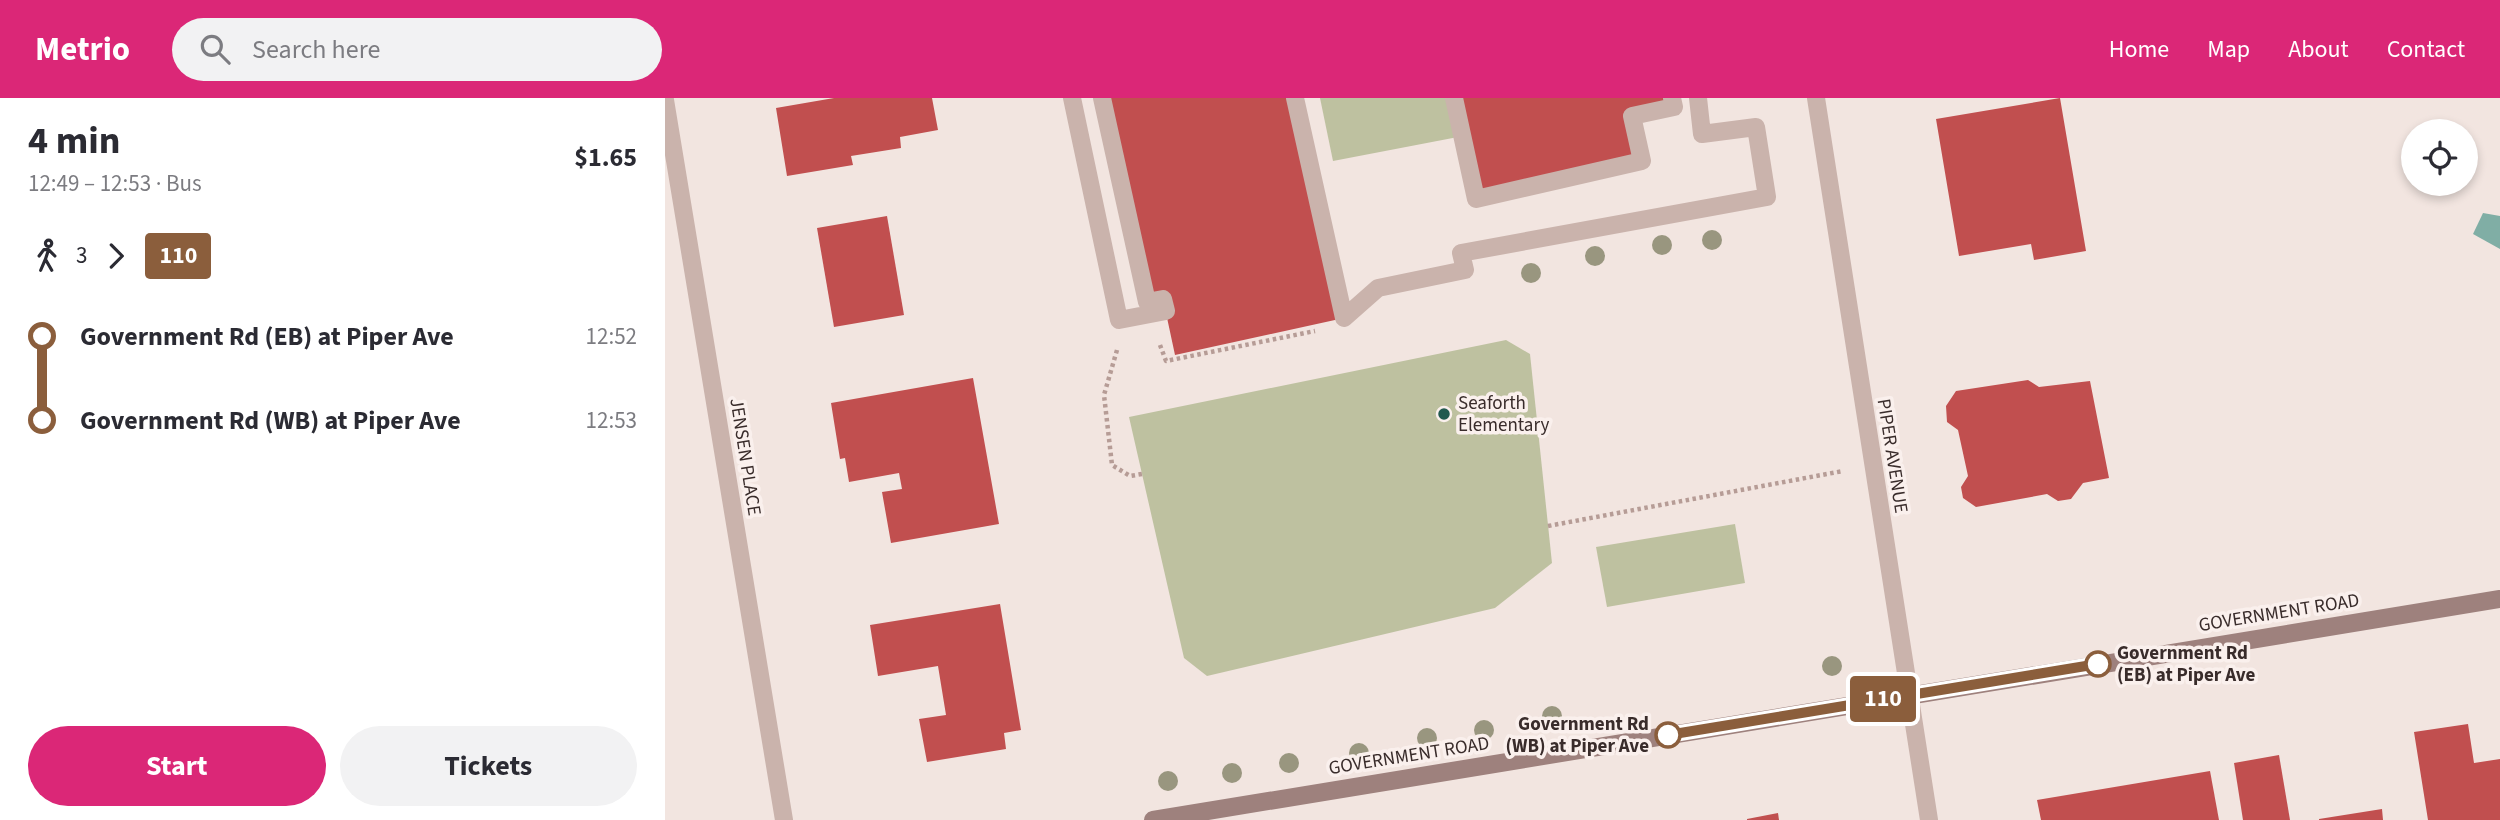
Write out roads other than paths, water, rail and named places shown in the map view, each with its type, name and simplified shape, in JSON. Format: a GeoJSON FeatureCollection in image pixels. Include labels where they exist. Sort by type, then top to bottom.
{"type":"FeatureCollection","features":[{"type":"Feature","properties":{"kind":"street"},"geometry":{"type":"LineString","coordinates":[[1072,98],[1119,320],[1166,311],[1163,299],[1147,302],[1102,98]]}},
{"type":"Feature","properties":{"kind":"street"},"geometry":{"type":"LineString","coordinates":[[1295,98],[1344,318],[1378,288],[1465,270],[1461,253],[1767,197],[1756,127],[1702,134],[1698,98]]}},
{"type":"Feature","properties":{"kind":"street"},"geometry":{"type":"LineString","coordinates":[[1454,98],[1476,199],[1642,161],[1632,116],[1674,107],[1672,98]]}},
{"type":"Feature","properties":{"kind":"street","name":"PIPER AVENUE"},"geometry":{"type":"LineString","coordinates":[[1816,98],[1929,820]]}},
{"type":"Feature","properties":{"kind":"street","name":"JENSEN PLACE"},"geometry":{"type":"LineString","coordinates":[[665,100],[783,820]]}},
{"type":"Feature","properties":{"kind":"street","name":"GOVERNMENT ROAD"},"geometry":{"type":"LineString","coordinates":[[1153,820],[2500,599]]}},
{"type":"Feature","properties":{"kind":"water"},"geometry":{"type":"Polygon","coordinates":[[[2483,213],[2500,216],[2500,249],[2473,234],[2483,213]]]}},
{"type":"Feature","properties":{"kind":"place","name":"Seaforth Elementary"},"geometry":{"type":"Point","coordinates":[1444,414]}},
{"type":"Feature","properties":{"kind":"place","name":"Government Rd (EB) at Piper Ave"},"geometry":{"type":"Point","coordinates":[2098,664]}},
{"type":"Feature","properties":{"kind":"place","name":"Government Rd (WB) at Piper Ave"},"geometry":{"type":"Point","coordinates":[1668,735]}}]}
